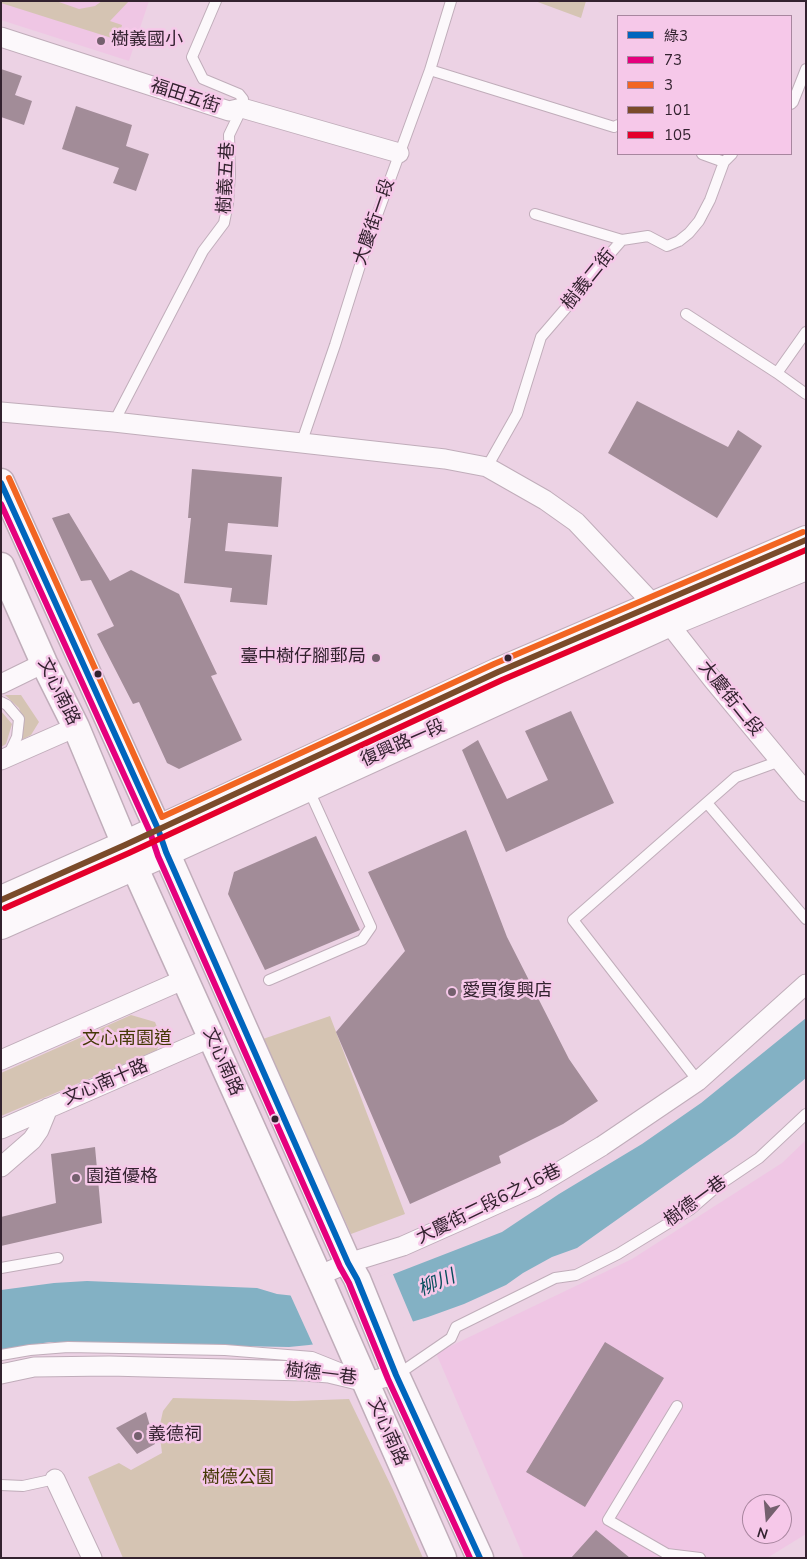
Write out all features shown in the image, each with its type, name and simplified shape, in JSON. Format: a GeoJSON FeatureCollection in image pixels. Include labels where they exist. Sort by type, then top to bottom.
{"type":"FeatureCollection","features":[{"type":"Feature","properties":{"kind":"main road","name":"文心南路"},"geometry":{"type":"LineString","coordinates":[[1,482],[162,840],[396,1375],[480,1558]]}},
{"type":"Feature","properties":{"kind":"main road","name":"復興路一段"},"geometry":{"type":"LineString","coordinates":[[162,840],[308,787],[662,614],[806,540]]}},
{"type":"Feature","properties":{"kind":"main road","name":"文心南路"},"geometry":{"type":"LineString","coordinates":[[1,566],[44,663],[76,727],[129,856],[366,1382],[443,1558]]}},
{"type":"Feature","properties":{"kind":"main road","name":"復興路一段"},"geometry":{"type":"LineString","coordinates":[[1,925],[129,856],[498,672],[806,566]]}},
{"type":"Feature","properties":{"kind":"main road","name":"復興路一段"},"geometry":{"type":"LineString","coordinates":[[1,900],[129,856]]}},
{"type":"Feature","properties":{"kind":"street","name":"福田五街"},"geometry":{"type":"LineString","coordinates":[[1,37],[229,111],[242,108],[399,153]]}},
{"type":"Feature","properties":{"kind":"street"},"geometry":{"type":"LineString","coordinates":[[1,412],[114,422],[445,459],[487,467],[545,500],[576,522],[662,614]]}},
{"type":"Feature","properties":{"kind":"street","name":"大慶街二段"},"geometry":{"type":"LineString","coordinates":[[662,614],[713,680],[806,792]]}},
{"type":"Feature","properties":{"kind":"street"},"geometry":{"type":"LineString","coordinates":[[1,684],[44,663]]}},
{"type":"Feature","properties":{"kind":"street"},"geometry":{"type":"LineString","coordinates":[[4,758],[76,727]]}},
{"type":"Feature","properties":{"kind":"street"},"geometry":{"type":"LineString","coordinates":[[1,1060],[185,979]]}},
{"type":"Feature","properties":{"kind":"street","name":"大慶街二段6之16巷"},"geometry":{"type":"LineString","coordinates":[[321,1282],[352,1271],[534,1187],[602,1146],[698,1082],[806,984]]}},
{"type":"Feature","properties":{"kind":"street","name":"文心南十路"},"geometry":{"type":"LineString","coordinates":[[1,1129],[212,1038]]}},
{"type":"Feature","properties":{"kind":"street"},"geometry":{"type":"LineString","coordinates":[[1,1167],[32,1140],[39,1130],[48,1108]]}},
{"type":"Feature","properties":{"kind":"street","name":"樹德一巷"},"geometry":{"type":"LineString","coordinates":[[1,1374],[34,1367],[226,1368],[329,1373],[366,1382]]}},
{"type":"Feature","properties":{"kind":"street"},"geometry":{"type":"LineString","coordinates":[[366,1382],[396,1375]]}},
{"type":"Feature","properties":{"kind":"street"},"geometry":{"type":"LineString","coordinates":[[55,1479],[92,1558]]}},
{"type":"Feature","properties":{"kind":"lane"},"geometry":{"type":"LineString","coordinates":[[216,1],[192,57],[203,79],[243,98],[242,108]]}},
{"type":"Feature","properties":{"kind":"lane","name":"大慶街一段"},"geometry":{"type":"LineString","coordinates":[[301,444],[368,240],[430,70],[451,1]]}},
{"type":"Feature","properties":{"kind":"lane"},"geometry":{"type":"LineString","coordinates":[[792,103],[806,69]]}},
{"type":"Feature","properties":{"kind":"lane"},"geometry":{"type":"LineString","coordinates":[[430,70],[614,127],[617,126]]}},
{"type":"Feature","properties":{"kind":"lane","name":"樹義五巷"},"geometry":{"type":"LineString","coordinates":[[114,422],[203,251],[224,223],[228,203],[230,174],[229,135],[242,108]]}},
{"type":"Feature","properties":{"kind":"lane"},"geometry":{"type":"LineString","coordinates":[[705,155],[724,162]]}},
{"type":"Feature","properties":{"kind":"lane","name":"樹義二街"},"geometry":{"type":"LineString","coordinates":[[487,467],[517,414],[541,337],[622,240],[648,236],[667,246],[679,241],[689,233],[699,221],[710,200],[724,162],[731,155]]}},
{"type":"Feature","properties":{"kind":"lane"},"geometry":{"type":"LineString","coordinates":[[535,214],[622,240]]}},
{"type":"Feature","properties":{"kind":"lane"},"geometry":{"type":"LineString","coordinates":[[686,314],[806,394]]}},
{"type":"Feature","properties":{"kind":"lane"},"geometry":{"type":"LineString","coordinates":[[777,373],[806,332]]}},
{"type":"Feature","properties":{"kind":"lane"},"geometry":{"type":"LineString","coordinates":[[1,702],[7,705],[19,719],[17,737],[4,758]]}},
{"type":"Feature","properties":{"kind":"lane"},"geometry":{"type":"LineString","coordinates":[[698,1082],[573,920],[736,777],[780,761]]}},
{"type":"Feature","properties":{"kind":"lane"},"geometry":{"type":"LineString","coordinates":[[268,980],[362,940],[371,927],[308,787]]}},
{"type":"Feature","properties":{"kind":"lane"},"geometry":{"type":"LineString","coordinates":[[707,803],[806,919]]}},
{"type":"Feature","properties":{"kind":"lane","name":"樹德一巷"},"geometry":{"type":"LineString","coordinates":[[396,1375],[451,1338],[456,1327],[555,1278],[576,1275],[618,1254],[690,1210],[719,1185],[759,1158],[806,1114]]}},
{"type":"Feature","properties":{"kind":"lane"},"geometry":{"type":"LineString","coordinates":[[1,1268],[58,1258]]}},
{"type":"Feature","properties":{"kind":"lane","name":"樹德一巷"},"geometry":{"type":"LineString","coordinates":[[1,1355],[30,1350],[68,1347],[225,1350],[312,1357],[354,1374],[366,1382]]}},
{"type":"Feature","properties":{"kind":"lane"},"geometry":{"type":"LineString","coordinates":[[677,1406],[608,1520],[667,1554],[700,1558]]}},
{"type":"Feature","properties":{"kind":"lane"},"geometry":{"type":"LineString","coordinates":[[1,1485],[23,1486],[55,1479]]}},
{"type":"Feature","properties":{"kind":"shaded area","name":"樹義國小"},"geometry":{"type":"Polygon","coordinates":[[[1,1],[149,1],[129,61],[1,20],[1,1]]]}},
{"type":"Feature","properties":{"kind":"shaded area"},"geometry":{"type":"Polygon","coordinates":[[[806,1140],[806,1534],[792,1543],[792,1494],[742,1494],[742,1544],[790,1544],[767,1558],[524,1558],[436,1353],[632,1259],[782,1163],[806,1140]]]}},
{"type":"Feature","properties":{"kind":"green space"},"geometry":{"type":"Polygon","coordinates":[[[1,1],[56,1],[79,9],[95,6],[102,1],[129,1],[110,21],[122,25],[118,40],[1,3],[1,1]]]}},
{"type":"Feature","properties":{"kind":"green space"},"geometry":{"type":"Polygon","coordinates":[[[535,1],[586,1],[581,18],[535,1]]]}},
{"type":"Feature","properties":{"kind":"green space"},"geometry":{"type":"Polygon","coordinates":[[[5,695],[21,695],[39,722],[31,735],[21,740],[24,722],[19,708],[5,695]]]}},
{"type":"Feature","properties":{"kind":"green space"},"geometry":{"type":"Polygon","coordinates":[[[1,711],[12,724],[6,744],[1,747],[1,711]]]}},
{"type":"Feature","properties":{"kind":"green space","name":"文心南園道"},"geometry":{"type":"Polygon","coordinates":[[[131,1015],[155,1022],[161,1037],[157,1050],[1,1116],[1,1073],[131,1015]]]}},
{"type":"Feature","properties":{"kind":"green space"},"geometry":{"type":"Polygon","coordinates":[[[330,1016],[405,1214],[351,1234],[263,1039],[330,1016]]]}},
{"type":"Feature","properties":{"kind":"green space","name":"樹德公園"},"geometry":{"type":"Polygon","coordinates":[[[173,1398],[294,1401],[349,1399],[394,1492],[423,1558],[123,1558],[88,1477],[119,1463],[131,1470],[162,1453],[159,1429],[163,1411],[173,1398]]]}},
{"type":"Feature","properties":{"kind":"water","name":"柳川"},"geometry":{"type":"Polygon","coordinates":[[[806,1018],[806,1078],[735,1136],[577,1248],[552,1257],[506,1285],[464,1304],[359,1338],[289,1347],[50,1342],[1,1350],[1,1290],[87,1281],[257,1288],[277,1294],[323,1299],[502,1232],[559,1194],[642,1144],[701,1103],[806,1018]]]}},
{"type":"Feature","properties":{"kind":"pier"},"geometry":{"type":"Polygon","coordinates":[[[392,1272],[414,1324],[360,1340],[314,1347],[289,1292],[323,1296],[392,1272]]]}},
{"type":"Feature","properties":{"kind":"building"},"geometry":{"type":"Polygon","coordinates":[[[1,69],[22,76],[15,95],[32,101],[24,125],[1,117],[1,69]]]}},
{"type":"Feature","properties":{"kind":"building"},"geometry":{"type":"Polygon","coordinates":[[[76,106],[132,125],[126,146],[149,154],[136,191],[113,183],[119,168],[62,149],[76,106]]]}},
{"type":"Feature","properties":{"kind":"building"},"geometry":{"type":"Polygon","coordinates":[[[637,401],[728,447],[738,430],[762,446],[717,518],[608,453],[637,401]]]}},
{"type":"Feature","properties":{"kind":"building"},"geometry":{"type":"Polygon","coordinates":[[[192,469],[282,477],[278,527],[228,523],[225,551],[272,555],[267,605],[230,602],[232,588],[184,583],[191,518],[188,518],[192,469]]]}},
{"type":"Feature","properties":{"kind":"building"},"geometry":{"type":"Polygon","coordinates":[[[69,513],[110,581],[131,570],[179,594],[217,674],[211,676],[242,740],[179,769],[167,763],[139,702],[133,704],[97,634],[114,626],[91,580],[81,581],[52,518],[69,513]]]}},
{"type":"Feature","properties":{"kind":"building"},"geometry":{"type":"Polygon","coordinates":[[[571,711],[614,803],[506,852],[462,750],[478,740],[507,799],[548,780],[525,731],[571,711]]]}},
{"type":"Feature","properties":{"kind":"building","name":"愛買復興店"},"geometry":{"type":"Polygon","coordinates":[[[466,830],[507,937],[569,1059],[598,1101],[563,1124],[499,1156],[501,1163],[410,1204],[336,1032],[405,951],[368,872],[466,830]]]}},
{"type":"Feature","properties":{"kind":"building"},"geometry":{"type":"Polygon","coordinates":[[[316,836],[360,930],[265,970],[228,894],[234,872],[316,836]]]}},
{"type":"Feature","properties":{"kind":"building","name":"園道優格"},"geometry":{"type":"Polygon","coordinates":[[[95,1147],[102,1223],[1,1246],[1,1217],[56,1203],[51,1154],[95,1147]]]}},
{"type":"Feature","properties":{"kind":"building"},"geometry":{"type":"Polygon","coordinates":[[[605,1342],[664,1378],[585,1507],[526,1472],[605,1342]]]}},
{"type":"Feature","properties":{"kind":"building","name":"義德祠"},"geometry":{"type":"Polygon","coordinates":[[[146,1412],[155,1444],[137,1454],[116,1428],[146,1412]]]}},
{"type":"Feature","properties":{"kind":"building"},"geometry":{"type":"Polygon","coordinates":[[[596,1530],[630,1558],[571,1558],[596,1530]]]}},
{"type":"Feature","properties":{"kind":"transit line","name":"3"},"geometry":{"type":"LineString","coordinates":[[9,478],[162,817],[494,664],[803,532]]}},
{"type":"Feature","properties":{"kind":"transit line","name":"綠3"},"geometry":{"type":"LineString","coordinates":[[1,483],[158,829],[166,852],[348,1263],[357,1279],[396,1375],[480,1558]]}},
{"type":"Feature","properties":{"kind":"transit line","name":"73"},"geometry":{"type":"LineString","coordinates":[[1,504],[150,832],[158,856],[340,1267],[349,1283],[388,1379],[470,1558]]}},
{"type":"Feature","properties":{"kind":"transit line","name":"101"},"geometry":{"type":"LineString","coordinates":[[1,900],[125,845],[498,672],[806,540]]}},
{"type":"Feature","properties":{"kind":"transit line","name":"105"},"geometry":{"type":"LineString","coordinates":[[5,908],[129,853],[502,680],[806,550]]}},
{"type":"Feature","properties":{"kind":"place","name":"樹義國小"},"geometry":{"type":"Point","coordinates":[101,41]}},
{"type":"Feature","properties":{"kind":"place","name":"臺中樹仔腳郵局"},"geometry":{"type":"Point","coordinates":[376,658]}},
{"type":"Feature","properties":{"kind":"place","name":"愛買復興店"},"geometry":{"type":"Point","coordinates":[452,992]}},
{"type":"Feature","properties":{"kind":"place","name":"園道優格"},"geometry":{"type":"Point","coordinates":[76,1178]}},
{"type":"Feature","properties":{"kind":"place","name":"義德祠"},"geometry":{"type":"Point","coordinates":[138,1436]}}]}
